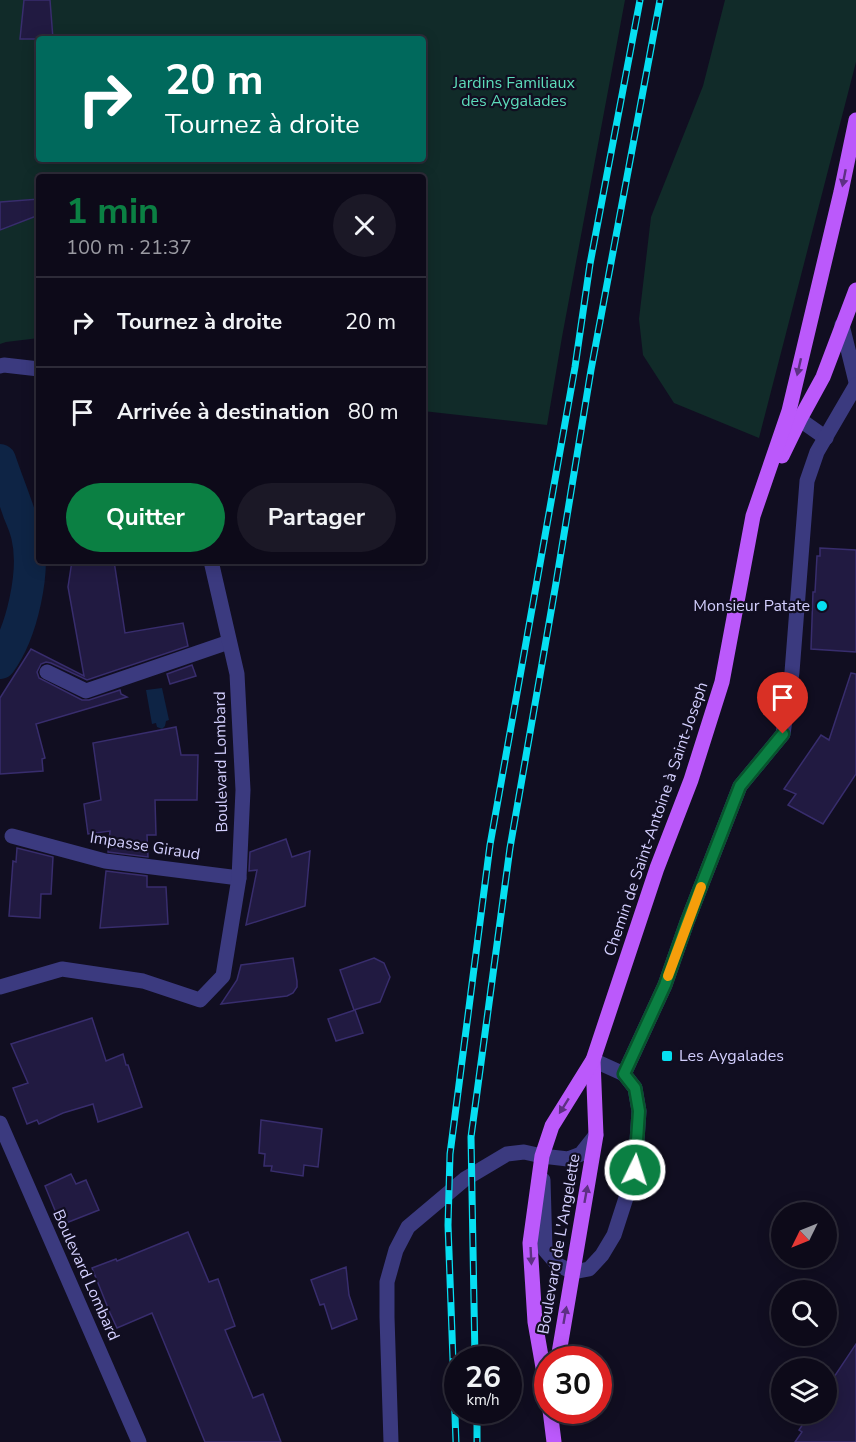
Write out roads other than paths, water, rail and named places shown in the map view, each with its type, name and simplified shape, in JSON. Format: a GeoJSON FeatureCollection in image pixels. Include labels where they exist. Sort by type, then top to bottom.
{"type":"FeatureCollection","features":[{"type":"Feature","properties":{"kind":"main road","name":"Chemin de Saint-Antoine à Saint-Joseph"},"geometry":{"type":"LineString","coordinates":[[542,1156],[552,1126],[593,1060],[657,868],[691,780],[722,682],[753,516],[794,415],[856,120]]}},
{"type":"Feature","properties":{"kind":"main road","name":"Chemin de Saint-Antoine à Saint-Joseph"},"geometry":{"type":"LineString","coordinates":[[794,415],[823,376],[856,290]]}},
{"type":"Feature","properties":{"kind":"main road","name":"Boulevard de L'Angelette"},"geometry":{"type":"LineString","coordinates":[[560,1346],[596,1135],[593,1060]]}},
{"type":"Feature","properties":{"kind":"main road","name":"Boulevard de L'Angelette"},"geometry":{"type":"LineString","coordinates":[[539,1346],[535,1322],[530,1243],[542,1156]]}},
{"type":"Feature","properties":{"kind":"main road"},"geometry":{"type":"LineString","coordinates":[[552,1424],[554,1442]]}},
{"type":"Feature","properties":{"kind":"street"},"geometry":{"type":"LineString","coordinates":[[624,1074],[665,985],[740,786],[783,734],[792,672],[807,481],[817,452],[856,383],[842,325]]}},
{"type":"Feature","properties":{"kind":"street"},"geometry":{"type":"LineString","coordinates":[[2,365],[36,369]]}},
{"type":"Feature","properties":{"kind":"street"},"geometry":{"type":"LineString","coordinates":[[794,415],[826,438]]}},
{"type":"Feature","properties":{"kind":"street","name":"Boulevard Lombard"},"geometry":{"type":"LineString","coordinates":[[0,987],[62,969],[144,981],[200,1000],[224,976],[239,878],[243,790],[237,674],[212,564]]}},
{"type":"Feature","properties":{"kind":"street"},"geometry":{"type":"LineString","coordinates":[[47,672],[86,692],[229,642]]}},
{"type":"Feature","properties":{"kind":"street","name":"Impasse Giraud"},"geometry":{"type":"LineString","coordinates":[[12,836],[105,861],[239,878]]}},
{"type":"Feature","properties":{"kind":"street"},"geometry":{"type":"LineString","coordinates":[[542,1156],[545,1250],[558,1265],[573,1272],[589,1269],[602,1255],[614,1235],[635,1170],[639,1111],[635,1088],[624,1074],[593,1060]]}},
{"type":"Feature","properties":{"kind":"street","name":"Boulevard Lombard"},"geometry":{"type":"LineString","coordinates":[[0,1123],[139,1442]]}},
{"type":"Feature","properties":{"kind":"street"},"geometry":{"type":"LineString","coordinates":[[391,1442],[387,1282],[396,1250],[408,1227],[465,1179],[507,1154],[524,1152],[568,1159],[581,1154],[596,1135]]}},
{"type":"Feature","properties":{"kind":"water"},"geometry":{"type":"Polygon","coordinates":[[[162,688],[169,720],[162,729],[157,727],[156,723],[152,724],[146,690],[162,688]]]}},
{"type":"Feature","properties":{"kind":"waterway"},"geometry":{"type":"LineString","coordinates":[[0,460],[26,532],[30,566],[21,619],[0,663]]}},
{"type":"Feature","properties":{"kind":"railway"},"geometry":{"type":"LineString","coordinates":[[456,1442],[448,1225],[450,1154],[490,845],[575,367],[590,264],[640,0]]}},
{"type":"Feature","properties":{"kind":"railway"},"geometry":{"type":"LineString","coordinates":[[475,1346],[471,1137],[510,848],[591,370],[660,0]]}},
{"type":"Feature","properties":{"kind":"railway"},"geometry":{"type":"LineString","coordinates":[[477,1424],[477,1442]]}},
{"type":"Feature","properties":{"kind":"place","name":"Monsieur Patate"},"geometry":{"type":"Point","coordinates":[822,606]}},
{"type":"Feature","properties":{"kind":"place","name":"Les Aygalades"},"geometry":{"type":"Point","coordinates":[667,1056]}},
{"type":"Feature","properties":{"kind":"park label","name":"Jardins Familiaux des Aygalades"},"geometry":{"type":"Point","coordinates":[514,92]}}]}
